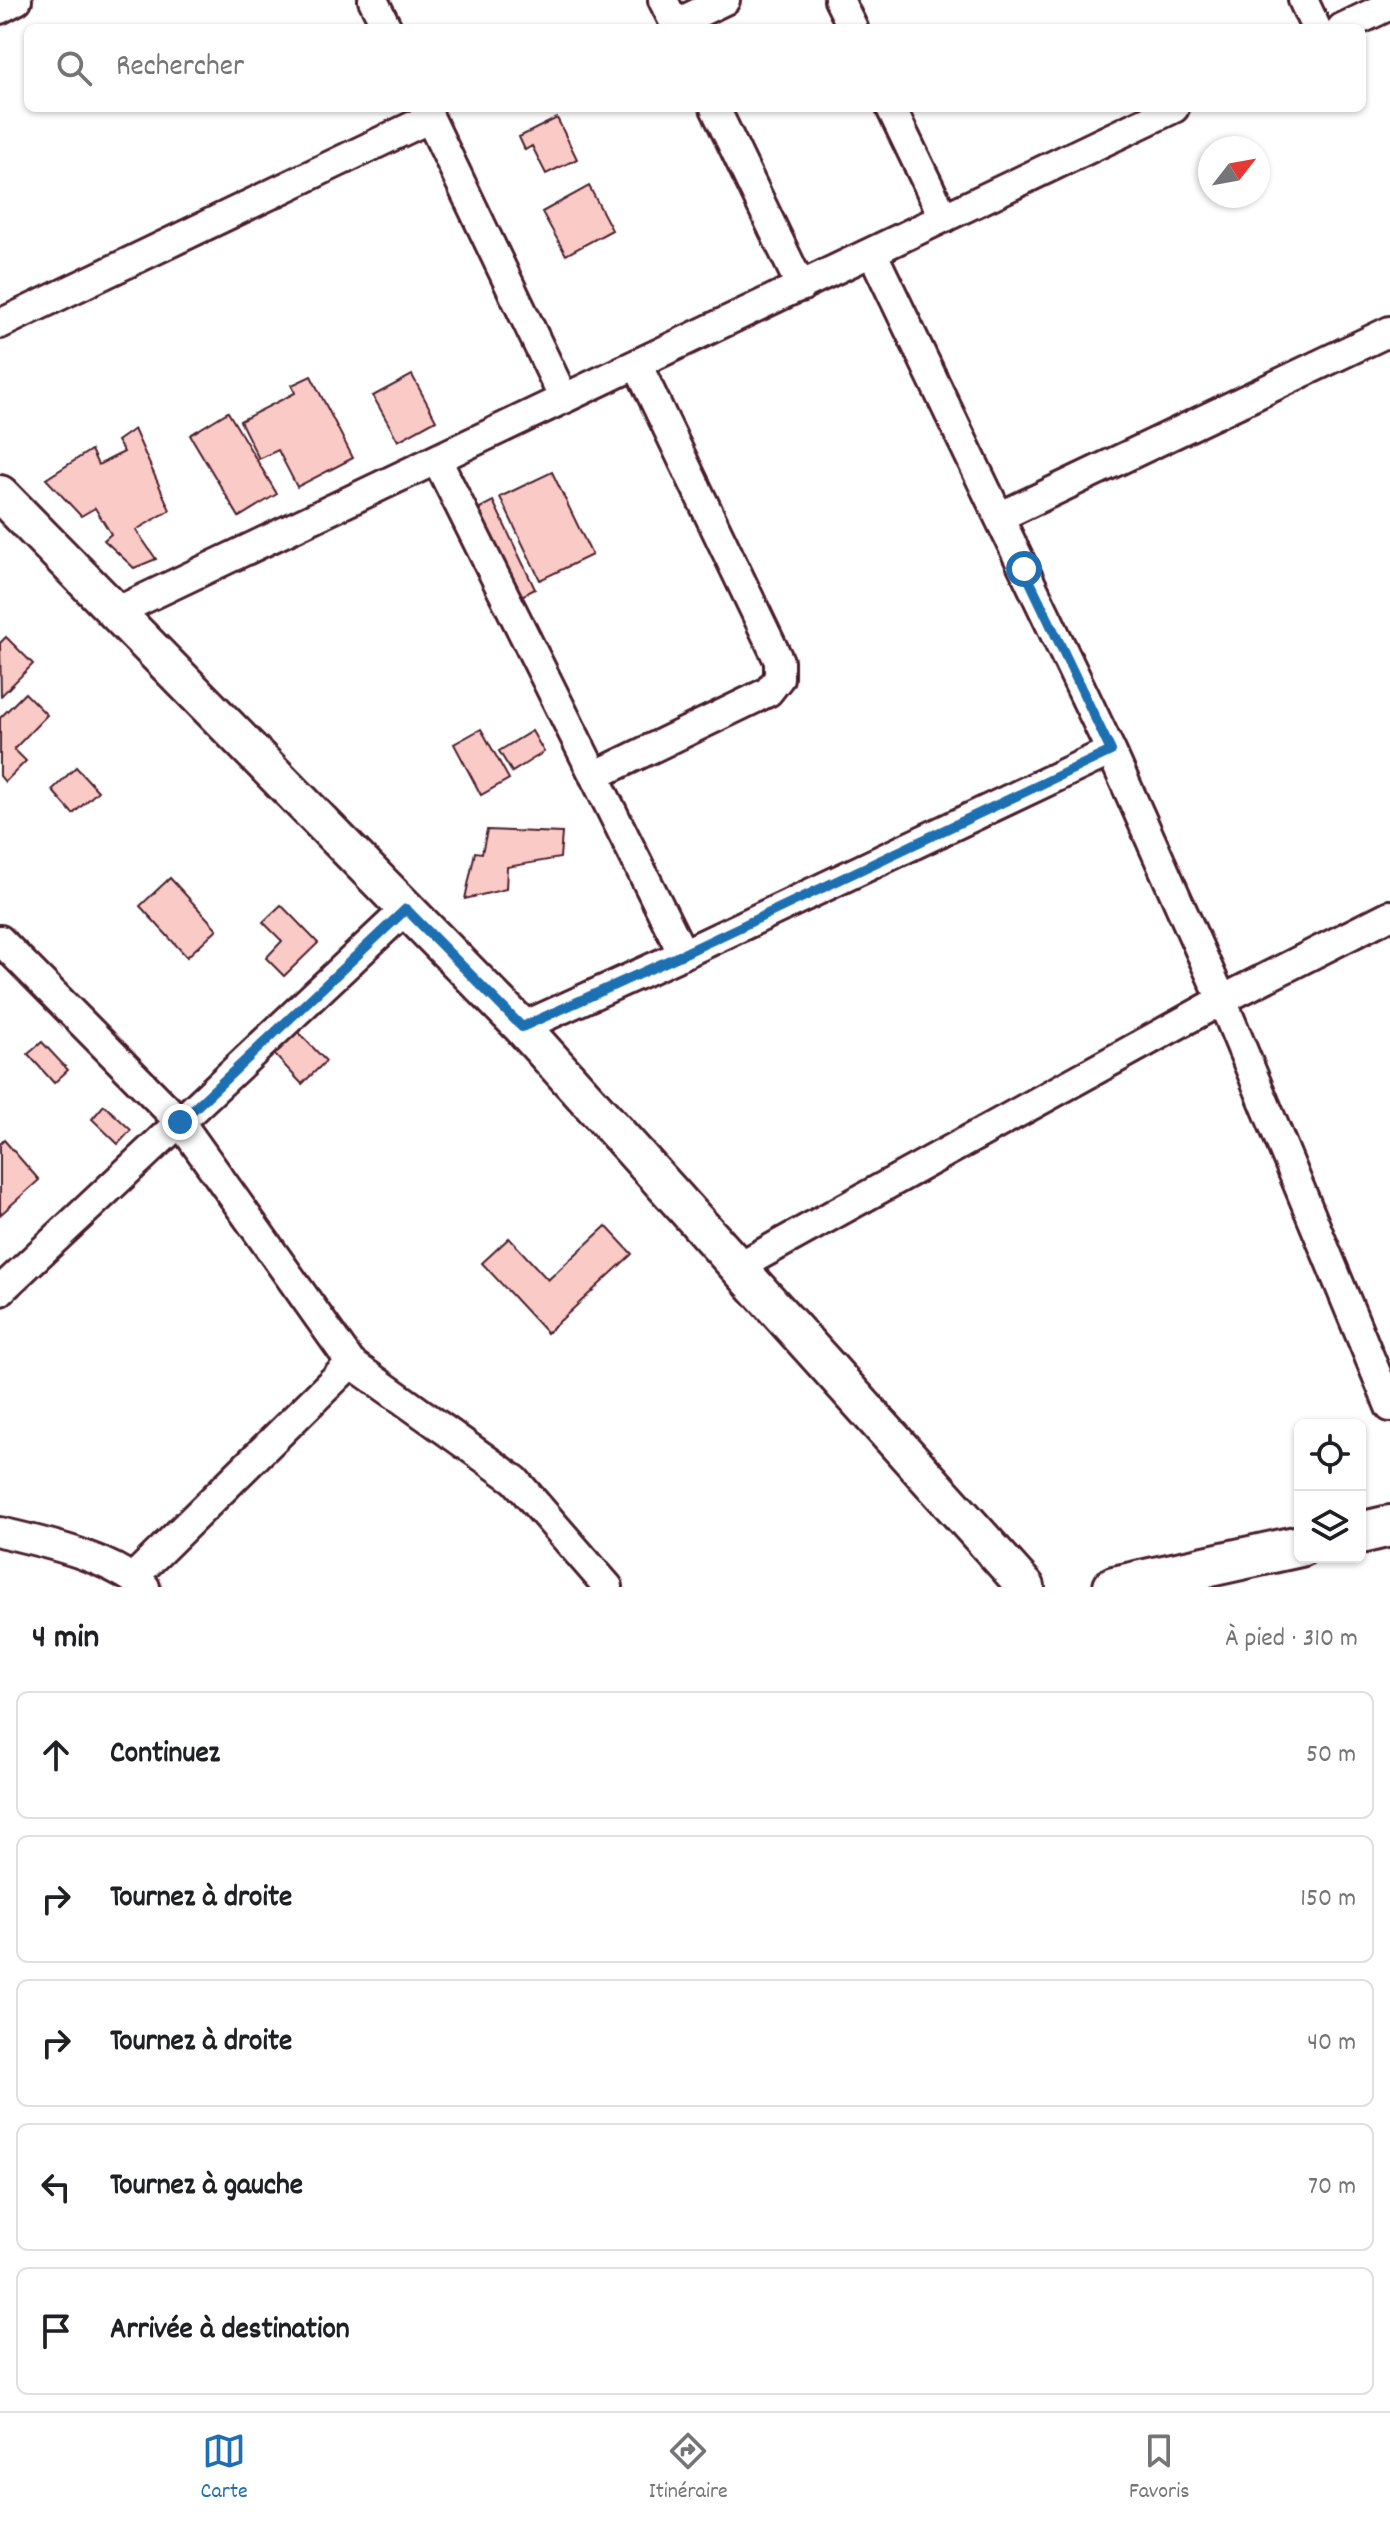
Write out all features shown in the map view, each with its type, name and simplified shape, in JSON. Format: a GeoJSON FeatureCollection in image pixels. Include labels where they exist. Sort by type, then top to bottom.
{"type":"FeatureCollection","features":[{"type":"Feature","properties":{"kind":"main road"},"geometry":{"type":"LineString","coordinates":[[1366,1532],[1390,1526]]}},
{"type":"Feature","properties":{"kind":"main road"},"geometry":{"type":"LineString","coordinates":[[1114,1587],[1294,1547]]}},
{"type":"Feature","properties":{"kind":"street"},"geometry":{"type":"LineString","coordinates":[[0,9],[17,0]]}},
{"type":"Feature","properties":{"kind":"street"},"geometry":{"type":"LineString","coordinates":[[373,0],[385,24]]}},
{"type":"Feature","properties":{"kind":"street"},"geometry":{"type":"LineString","coordinates":[[672,17],[725,0]]}},
{"type":"Feature","properties":{"kind":"street"},"geometry":{"type":"LineString","coordinates":[[839,0],[851,24]]}},
{"type":"Feature","properties":{"kind":"street"},"geometry":{"type":"LineString","coordinates":[[1303,0],[1314,24]]}},
{"type":"Feature","properties":{"kind":"street"},"geometry":{"type":"LineString","coordinates":[[1350,24],[1390,5]]}},
{"type":"Feature","properties":{"kind":"street"},"geometry":{"type":"LineString","coordinates":[[717,112],[801,287]]}},
{"type":"Feature","properties":{"kind":"street"},"geometry":{"type":"LineString","coordinates":[[893,112],[944,218]]}},
{"type":"Feature","properties":{"kind":"street"},"geometry":{"type":"LineString","coordinates":[[116,612],[1166,112]]}},
{"type":"Feature","properties":{"kind":"street"},"geometry":{"type":"LineString","coordinates":[[0,324],[428,113],[564,399]]}},
{"type":"Feature","properties":{"kind":"street"},"geometry":{"type":"LineString","coordinates":[[872,252],[1111,751],[1222,1000],[1390,1407]]}},
{"type":"Feature","properties":{"kind":"street"},"geometry":{"type":"LineString","coordinates":[[999,517],[1390,331]]}},
{"type":"Feature","properties":{"kind":"street"},"geometry":{"type":"LineString","coordinates":[[594,776],[768,692],[779,678],[779,661],[637,364]]}},
{"type":"Feature","properties":{"kind":"street"},"geometry":{"type":"LineString","coordinates":[[437,460],[683,954]]}},
{"type":"Feature","properties":{"kind":"street"},"geometry":{"type":"LineString","coordinates":[[0,494],[522,1027],[1026,1587]]}},
{"type":"Feature","properties":{"kind":"street"},"geometry":{"type":"LineString","coordinates":[[522,1027],[1111,751]]}},
{"type":"Feature","properties":{"kind":"street"},"geometry":{"type":"LineString","coordinates":[[0,1291],[406,909]]}},
{"type":"Feature","properties":{"kind":"street"},"geometry":{"type":"LineString","coordinates":[[738,1267],[1222,1000],[1390,915]]}},
{"type":"Feature","properties":{"kind":"street"},"geometry":{"type":"LineString","coordinates":[[0,940],[180,1122],[351,1363],[515,1480],[608,1587]]}},
{"type":"Feature","properties":{"kind":"street"},"geometry":{"type":"LineString","coordinates":[[0,1532],[73,1549],[139,1583],[351,1363]]}},
{"type":"Feature","properties":{"kind":"building"},"geometry":{"type":"Polygon","coordinates":[[[557,118],[577,159],[546,174],[532,146],[525,150],[519,137],[557,118]]]}},
{"type":"Feature","properties":{"kind":"building"},"geometry":{"type":"Polygon","coordinates":[[[589,186],[612,230],[566,255],[542,212],[589,186]]]}},
{"type":"Feature","properties":{"kind":"building"},"geometry":{"type":"Polygon","coordinates":[[[412,375],[436,420],[398,441],[373,396],[412,375]]]}},
{"type":"Feature","properties":{"kind":"building"},"geometry":{"type":"Polygon","coordinates":[[[311,376],[353,458],[297,487],[278,450],[259,459],[240,421],[295,393],[292,385],[311,376]]]}},
{"type":"Feature","properties":{"kind":"building"},"geometry":{"type":"Polygon","coordinates":[[[228,412],[277,494],[239,517],[190,435],[228,412]]]}},
{"type":"Feature","properties":{"kind":"building"},"geometry":{"type":"Polygon","coordinates":[[[134,429],[170,510],[136,530],[156,559],[134,568],[104,540],[111,534],[95,508],[81,516],[46,479],[91,450],[98,465],[124,452],[117,441],[134,429]]]}},
{"type":"Feature","properties":{"kind":"building"},"geometry":{"type":"Polygon","coordinates":[[[552,472],[592,555],[540,580],[500,497],[552,472]]]}},
{"type":"Feature","properties":{"kind":"building"},"geometry":{"type":"Polygon","coordinates":[[[493,501],[535,589],[518,598],[476,510],[493,501]]]}},
{"type":"Feature","properties":{"kind":"building"},"geometry":{"type":"Polygon","coordinates":[[[6,637],[33,664],[1,696],[0,643],[6,637]]]}},
{"type":"Feature","properties":{"kind":"building"},"geometry":{"type":"Polygon","coordinates":[[[25,693],[47,715],[14,749],[26,761],[5,782],[0,776],[0,718],[25,693]]]}},
{"type":"Feature","properties":{"kind":"building"},"geometry":{"type":"Polygon","coordinates":[[[481,729],[509,779],[481,795],[454,744],[481,729]]]}},
{"type":"Feature","properties":{"kind":"building"},"geometry":{"type":"Polygon","coordinates":[[[532,731],[544,752],[512,772],[499,751],[532,731]]]}},
{"type":"Feature","properties":{"kind":"building"},"geometry":{"type":"Polygon","coordinates":[[[76,767],[98,791],[73,814],[52,790],[76,767]]]}},
{"type":"Feature","properties":{"kind":"building"},"geometry":{"type":"Polygon","coordinates":[[[487,830],[562,833],[560,858],[507,867],[506,889],[465,899],[475,852],[482,853],[487,830]]]}},
{"type":"Feature","properties":{"kind":"building"},"geometry":{"type":"Polygon","coordinates":[[[170,878],[217,929],[187,957],[140,906],[170,878]]]}},
{"type":"Feature","properties":{"kind":"building"},"geometry":{"type":"Polygon","coordinates":[[[281,905],[318,943],[284,976],[266,958],[282,941],[263,922],[281,905]]]}},
{"type":"Feature","properties":{"kind":"building"},"geometry":{"type":"Polygon","coordinates":[[[297,1031],[326,1061],[302,1084],[274,1054],[297,1031]]]}},
{"type":"Feature","properties":{"kind":"building"},"geometry":{"type":"Polygon","coordinates":[[[42,1042],[68,1070],[54,1083],[28,1054],[42,1042]]]}},
{"type":"Feature","properties":{"kind":"building"},"geometry":{"type":"Polygon","coordinates":[[[104,1105],[131,1130],[118,1144],[92,1119],[104,1105]]]}},
{"type":"Feature","properties":{"kind":"building"},"geometry":{"type":"Polygon","coordinates":[[[4,1140],[39,1180],[0,1215],[0,1144],[4,1140]]]}},
{"type":"Feature","properties":{"kind":"building"},"geometry":{"type":"Polygon","coordinates":[[[606,1226],[632,1254],[547,1333],[482,1263],[509,1238],[548,1280],[606,1226]]]}},
{"type":"Feature","properties":{"kind":"route"},"geometry":{"type":"LineString","coordinates":[[180,1122],[406,909],[522,1027],[1111,751],[1024,569]]}}]}
